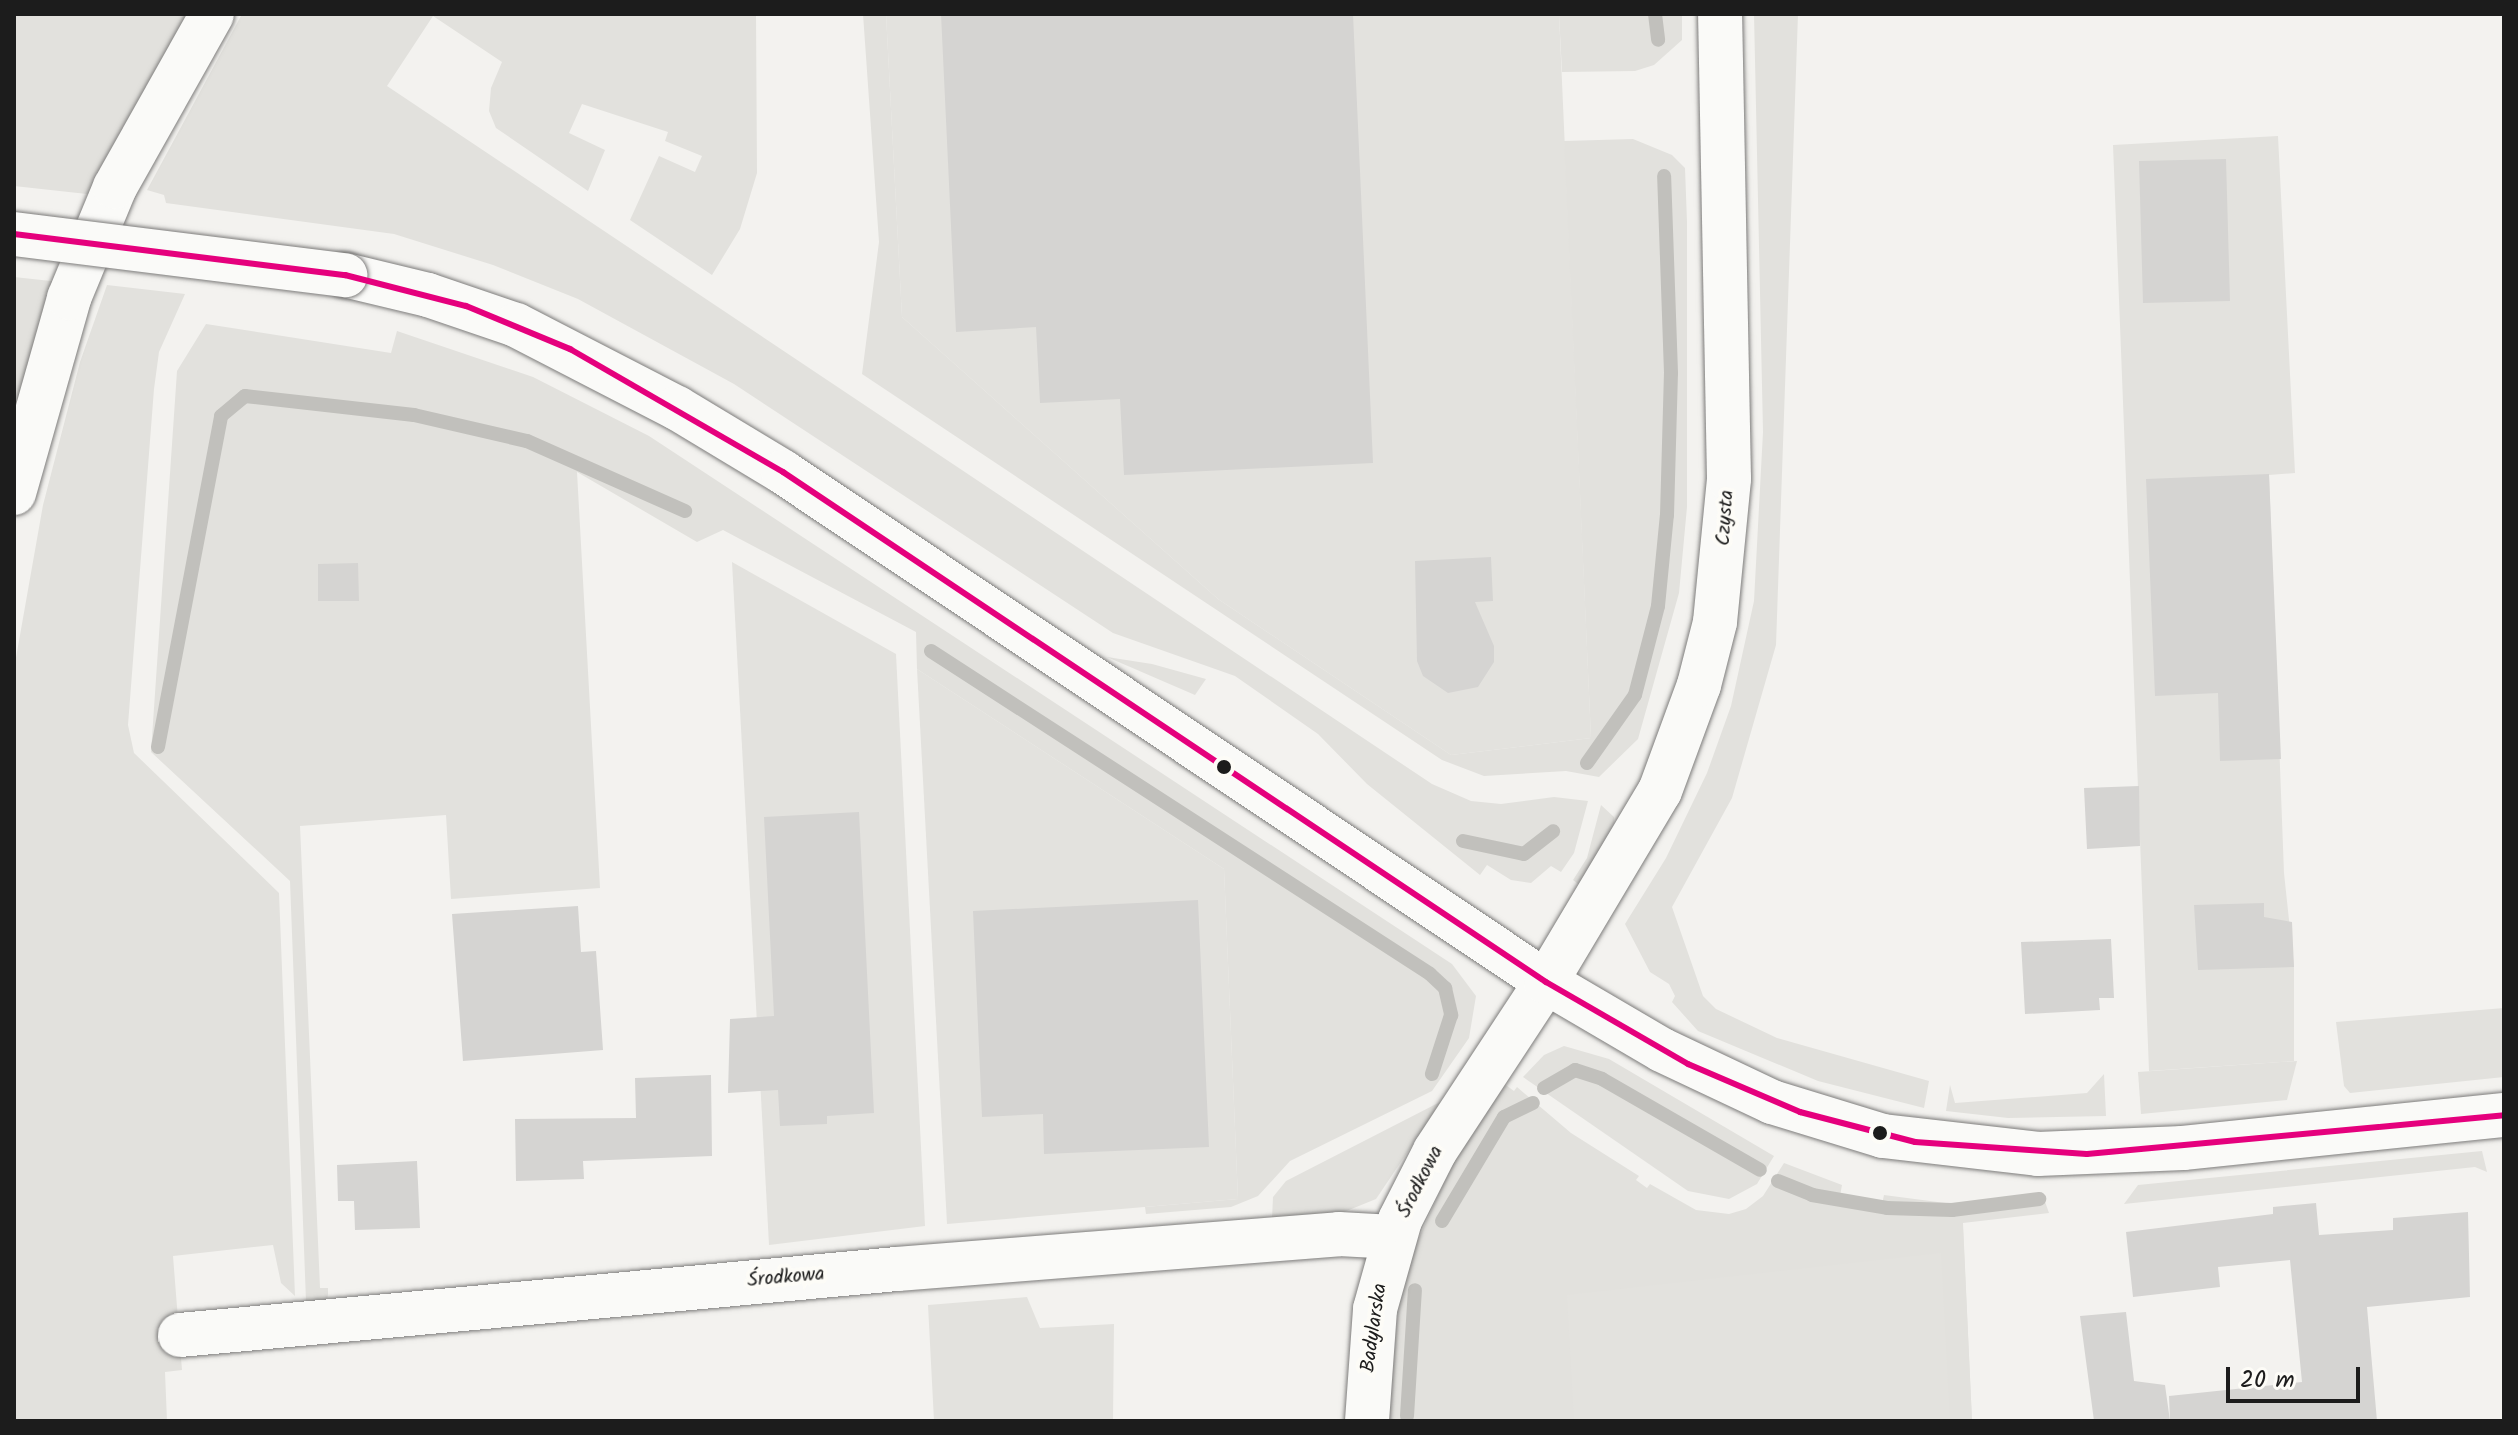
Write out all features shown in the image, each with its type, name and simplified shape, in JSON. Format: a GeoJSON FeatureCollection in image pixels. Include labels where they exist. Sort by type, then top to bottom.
{"type":"FeatureCollection","features":[{"type":"Feature","properties":{"kind":"main road"},"geometry":{"type":"LineString","coordinates":[[14,493],[69,298],[115,187],[212,14]]}},
{"type":"Feature","properties":{"kind":"main road","name":"Czysta"},"geometry":{"type":"LineString","coordinates":[[1546,982],[1660,791],[1699,685],[1715,622],[1729,479],[1720,14]]}},
{"type":"Feature","properties":{"kind":"main road"},"geometry":{"type":"LineString","coordinates":[[14,234],[345,275],[441,299],[516,325],[677,408],[783,472],[1546,982],[1662,1050],[1757,1096],[1856,1130],[1954,1148],[2128,1152],[2504,1115]]}},
{"type":"Feature","properties":{"kind":"main road","name":"Środkowa"},"geometry":{"type":"LineString","coordinates":[[180,1335],[897,1269],[1339,1234],[1394,1237],[1435,1151],[1546,982]]}},
{"type":"Feature","properties":{"kind":"main road","name":"Badylarska"},"geometry":{"type":"LineString","coordinates":[[1367,1421],[1372,1325],[1394,1237]]}},
{"type":"Feature","properties":{"kind":"shaded area"},"geometry":{"type":"Polygon","coordinates":[[[14,14],[192,14],[96,195],[14,186],[14,14]]]}},
{"type":"Feature","properties":{"kind":"shaded area"},"geometry":{"type":"Polygon","coordinates":[[[242,14],[756,14],[757,173],[740,229],[712,275],[630,220],[659,156],[695,172],[702,156],[665,141],[668,132],[582,104],[569,133],[605,150],[588,191],[496,128],[489,111],[491,88],[502,62],[433,16],[387,86],[1432,784],[1471,801],[1501,804],[1554,797],[1588,801],[1574,853],[1561,872],[1551,866],[1531,883],[1511,880],[1487,865],[1480,875],[1367,784],[1318,734],[1235,676],[1113,633],[734,384],[578,299],[493,265],[394,234],[166,203],[164,195],[147,190],[242,14]]]}},
{"type":"Feature","properties":{"kind":"shaded area"},"geometry":{"type":"Polygon","coordinates":[[[863,14],[886,14],[902,317],[1218,599],[1451,755],[1591,738],[1564,141],[1633,139],[1672,155],[1685,168],[1687,507],[1679,593],[1638,739],[1599,777],[1566,771],[1484,776],[1442,760],[862,374],[879,242],[863,14]]]}},
{"type":"Feature","properties":{"kind":"shaded area"},"geometry":{"type":"Polygon","coordinates":[[[886,14],[1559,14],[1591,738],[1451,755],[1218,599],[902,317],[886,14]]]}},
{"type":"Feature","properties":{"kind":"shaded area"},"geometry":{"type":"Polygon","coordinates":[[[1559,14],[1682,14],[1682,40],[1654,65],[1635,71],[1562,72],[1559,14]]]}},
{"type":"Feature","properties":{"kind":"shaded area"},"geometry":{"type":"Polygon","coordinates":[[[1754,14],[1798,14],[1776,645],[1732,798],[1672,907],[1703,996],[1716,1009],[1777,1038],[1929,1081],[1924,1108],[1818,1081],[1698,1031],[1672,1002],[1675,996],[1669,984],[1650,972],[1625,924],[1666,858],[1707,773],[1731,706],[1754,601],[1763,432],[1754,14]]]}},
{"type":"Feature","properties":{"kind":"shaded area"},"geometry":{"type":"Polygon","coordinates":[[[2278,136],[2295,473],[2269,475],[2284,873],[2294,967],[2294,1061],[2149,1071],[2113,145],[2278,136]]]}},
{"type":"Feature","properties":{"kind":"shaded area"},"geometry":{"type":"Polygon","coordinates":[[[14,277],[60,282],[14,426],[14,277]]]}},
{"type":"Feature","properties":{"kind":"shaded area"},"geometry":{"type":"Polygon","coordinates":[[[107,285],[185,294],[159,352],[154,389],[128,725],[134,753],[279,893],[295,1296],[281,1283],[273,1245],[173,1256],[182,1370],[165,1372],[167,1421],[14,1421],[14,669],[43,505],[80,362],[107,285]]]}},
{"type":"Feature","properties":{"kind":"shaded area"},"geometry":{"type":"Polygon","coordinates":[[[206,324],[391,353],[397,331],[533,377],[649,436],[1452,964],[1476,996],[1469,1038],[1432,1091],[1290,1161],[1258,1196],[1231,1207],[1146,1214],[1145,1207],[1238,1199],[1224,869],[917,669],[916,632],[723,530],[697,542],[577,472],[600,888],[451,899],[446,815],[300,826],[320,1288],[328,1288],[327,1301],[306,1301],[290,881],[151,752],[177,371],[206,324]]]}},
{"type":"Feature","properties":{"kind":"shaded area"},"geometry":{"type":"Polygon","coordinates":[[[732,562],[896,654],[925,1226],[769,1245],[732,562]]]}},
{"type":"Feature","properties":{"kind":"shaded area"},"geometry":{"type":"Polygon","coordinates":[[[1107,657],[1152,664],[1206,679],[1195,695],[1107,657]]]}},
{"type":"Feature","properties":{"kind":"shaded area"},"geometry":{"type":"Polygon","coordinates":[[[917,669],[1224,869],[1238,1199],[947,1224],[917,669]]]}},
{"type":"Feature","properties":{"kind":"shaded area"},"geometry":{"type":"Polygon","coordinates":[[[1601,805],[1614,817],[1615,827],[1582,887],[1573,880],[1587,858],[1601,805]]]}},
{"type":"Feature","properties":{"kind":"shaded area"},"geometry":{"type":"Polygon","coordinates":[[[2504,1008],[2504,1077],[2350,1093],[2344,1086],[2336,1022],[2504,1008]]]}},
{"type":"Feature","properties":{"kind":"shaded area"},"geometry":{"type":"Polygon","coordinates":[[[1564,1046],[1609,1059],[1774,1156],[1757,1184],[1729,1199],[1688,1191],[1523,1077],[1544,1055],[1564,1046]]]}},
{"type":"Feature","properties":{"kind":"shaded area"},"geometry":{"type":"Polygon","coordinates":[[[2297,1061],[2287,1100],[2141,1114],[2138,1072],[2297,1061]]]}},
{"type":"Feature","properties":{"kind":"shaded area"},"geometry":{"type":"Polygon","coordinates":[[[2104,1074],[2106,1116],[2008,1118],[1946,1111],[1950,1085],[1955,1103],[2087,1093],[2104,1074]]]}},
{"type":"Feature","properties":{"kind":"shaded area"},"geometry":{"type":"Polygon","coordinates":[[[1503,1083],[1514,1091],[1517,1087],[1571,1133],[1639,1176],[1636,1180],[1647,1188],[1650,1184],[1696,1210],[1729,1214],[1746,1209],[1763,1196],[1784,1163],[1842,1185],[1840,1196],[1882,1204],[1884,1195],[1953,1204],[2042,1193],[2049,1213],[1963,1223],[1972,1421],[1950,1421],[1941,1253],[1567,1295],[1574,1421],[1387,1421],[1399,1302],[1413,1251],[1450,1169],[1503,1083]]]}},
{"type":"Feature","properties":{"kind":"shaded area"},"geometry":{"type":"Polygon","coordinates":[[[1442,1101],[1376,1199],[1344,1212],[1272,1219],[1273,1197],[1286,1181],[1442,1101]]]}},
{"type":"Feature","properties":{"kind":"shaded area"},"geometry":{"type":"Polygon","coordinates":[[[2482,1151],[2487,1172],[2475,1167],[2124,1204],[2138,1185],[2482,1151]]]}},
{"type":"Feature","properties":{"kind":"shaded area"},"geometry":{"type":"Polygon","coordinates":[[[1963,1229],[1972,1421],[1419,1421],[1422,1306],[1963,1229]]]}},
{"type":"Feature","properties":{"kind":"shaded area"},"geometry":{"type":"Polygon","coordinates":[[[1027,1297],[1040,1328],[1114,1324],[1113,1421],[934,1421],[928,1305],[1027,1297]]]}},
{"type":"Feature","properties":{"kind":"building"},"geometry":{"type":"Polygon","coordinates":[[[941,14],[1353,14],[1373,463],[1124,475],[1120,399],[1040,403],[1036,327],[956,332],[941,14]]]}},
{"type":"Feature","properties":{"kind":"building"},"geometry":{"type":"Polygon","coordinates":[[[2226,159],[2230,301],[2143,303],[2139,161],[2226,159]]]}},
{"type":"Feature","properties":{"kind":"building"},"geometry":{"type":"Polygon","coordinates":[[[2269,474],[2281,759],[2220,761],[2218,693],[2155,696],[2146,479],[2269,474]]]}},
{"type":"Feature","properties":{"kind":"building"},"geometry":{"type":"Polygon","coordinates":[[[1491,557],[1493,601],[1475,602],[1494,646],[1494,662],[1478,687],[1448,693],[1423,676],[1417,661],[1415,561],[1491,557]]]}},
{"type":"Feature","properties":{"kind":"building"},"geometry":{"type":"Polygon","coordinates":[[[358,563],[359,601],[318,601],[318,564],[358,563]]]}},
{"type":"Feature","properties":{"kind":"building"},"geometry":{"type":"Polygon","coordinates":[[[2139,786],[2140,846],[2087,849],[2084,788],[2139,786]]]}},
{"type":"Feature","properties":{"kind":"building"},"geometry":{"type":"Polygon","coordinates":[[[859,812],[874,1113],[827,1116],[827,1124],[780,1126],[778,1090],[728,1093],[730,1019],[774,1016],[764,817],[859,812]]]}},
{"type":"Feature","properties":{"kind":"building"},"geometry":{"type":"Polygon","coordinates":[[[1198,900],[1209,1147],[1044,1154],[1043,1114],[982,1117],[973,911],[1198,900]]]}},
{"type":"Feature","properties":{"kind":"building"},"geometry":{"type":"Polygon","coordinates":[[[2264,903],[2264,917],[2292,922],[2294,967],[2198,970],[2194,905],[2264,903]]]}},
{"type":"Feature","properties":{"kind":"building"},"geometry":{"type":"Polygon","coordinates":[[[578,906],[581,952],[596,951],[603,1050],[463,1061],[452,914],[578,906]]]}},
{"type":"Feature","properties":{"kind":"building"},"geometry":{"type":"Polygon","coordinates":[[[2111,939],[2114,998],[2099,998],[2100,1010],[2025,1014],[2021,942],[2111,939]]]}},
{"type":"Feature","properties":{"kind":"building"},"geometry":{"type":"Polygon","coordinates":[[[711,1075],[712,1156],[583,1161],[584,1179],[516,1181],[515,1119],[636,1118],[635,1078],[711,1075]]]}},
{"type":"Feature","properties":{"kind":"building"},"geometry":{"type":"Polygon","coordinates":[[[417,1161],[420,1228],[355,1230],[354,1201],[338,1201],[337,1165],[417,1161]]]}},
{"type":"Feature","properties":{"kind":"building"},"geometry":{"type":"Polygon","coordinates":[[[2316,1203],[2319,1235],[2393,1230],[2393,1218],[2468,1212],[2470,1297],[2367,1307],[2377,1421],[2170,1421],[2169,1396],[2302,1382],[2290,1260],[2218,1267],[2220,1287],[2133,1297],[2126,1232],[2273,1214],[2273,1207],[2316,1203]]]}},
{"type":"Feature","properties":{"kind":"building"},"geometry":{"type":"Polygon","coordinates":[[[2126,1312],[2134,1381],[2165,1385],[2170,1421],[2094,1421],[2080,1316],[2126,1312]]]}},
{"type":"Feature","properties":{"kind":"waterway"},"geometry":{"type":"LineString","coordinates":[[1655,14],[1658,40]]}},
{"type":"Feature","properties":{"kind":"waterway"},"geometry":{"type":"LineString","coordinates":[[1587,763],[1635,695],[1658,606],[1667,515],[1671,373],[1664,176]]}},
{"type":"Feature","properties":{"kind":"waterway"},"geometry":{"type":"LineString","coordinates":[[158,747],[221,416],[245,396],[414,415],[527,441],[685,511]]}},
{"type":"Feature","properties":{"kind":"waterway"},"geometry":{"type":"LineString","coordinates":[[931,651],[1430,974],[1445,988],[1451,1015],[1432,1074]]}},
{"type":"Feature","properties":{"kind":"waterway"},"geometry":{"type":"LineString","coordinates":[[1463,841],[1524,854],[1553,831]]}},
{"type":"Feature","properties":{"kind":"waterway"},"geometry":{"type":"LineString","coordinates":[[1544,1088],[1575,1070],[1602,1079],[1760,1170]]}},
{"type":"Feature","properties":{"kind":"waterway"},"geometry":{"type":"LineString","coordinates":[[1442,1221],[1504,1117],[1533,1103]]}},
{"type":"Feature","properties":{"kind":"waterway"},"geometry":{"type":"LineString","coordinates":[[1778,1181],[1812,1195],[1887,1208],[1952,1210],[2039,1199]]}},
{"type":"Feature","properties":{"kind":"waterway"},"geometry":{"type":"LineString","coordinates":[[1407,1416],[1415,1290]]}},
{"type":"Feature","properties":{"kind":"transit line"},"geometry":{"type":"LineString","coordinates":[[14,234],[345,275],[466,306],[570,349],[783,472],[1546,982],[1688,1064],[1800,1112],[1915,1142],[2087,1154],[2504,1115]]}}]}
